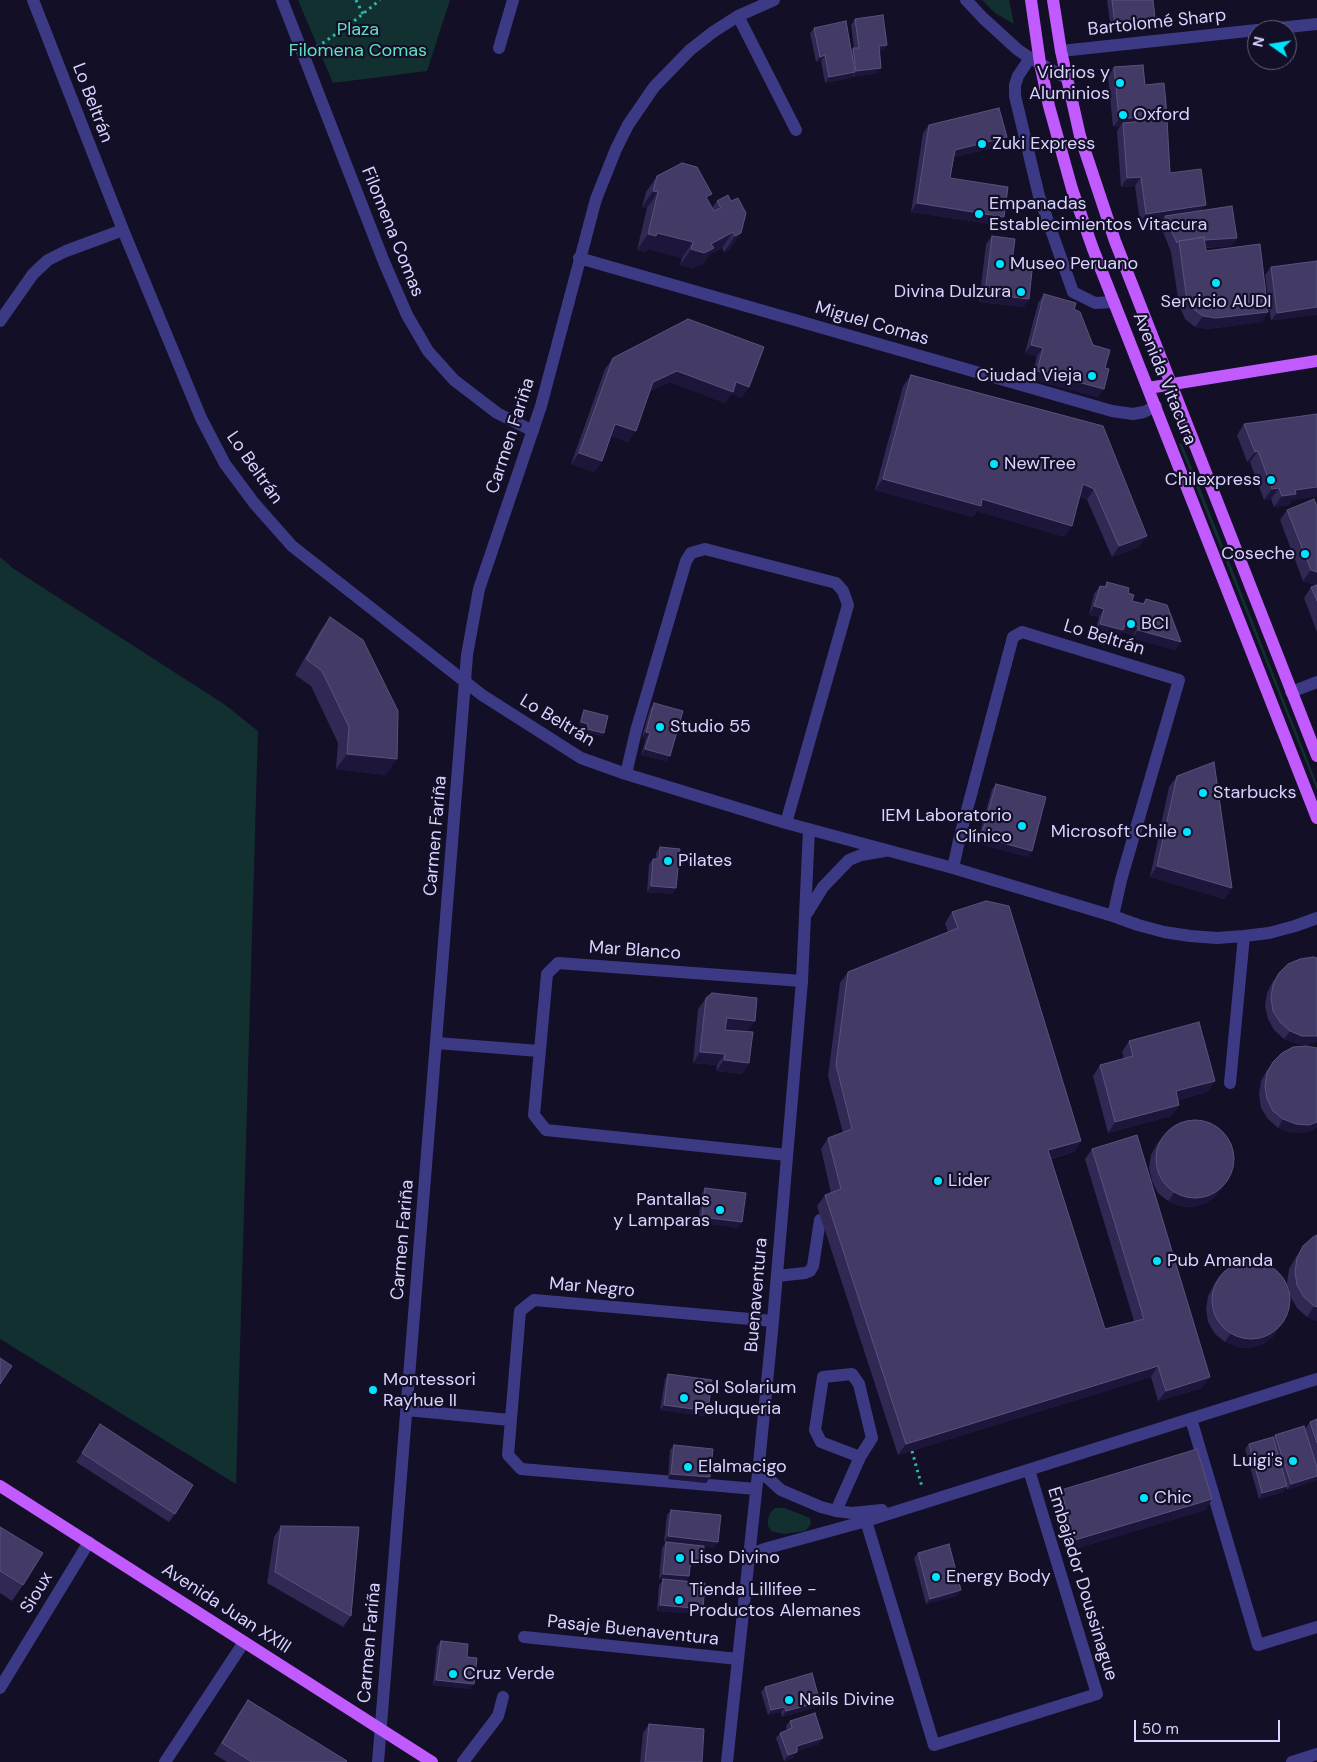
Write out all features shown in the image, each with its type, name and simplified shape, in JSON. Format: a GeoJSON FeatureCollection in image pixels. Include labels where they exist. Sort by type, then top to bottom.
{"type":"FeatureCollection","features":[{"type":"Feature","properties":{"kind":"main road","name":"Avenida Vitacura"},"geometry":{"type":"LineString","coordinates":[[1031,0],[1035,61],[1072,189],[1093,249],[1317,818]]}},
{"type":"Feature","properties":{"kind":"main road","name":"Avenida Vitacura"},"geometry":{"type":"LineString","coordinates":[[1052,0],[1066,78],[1080,136],[1096,186],[1122,260],[1291,692],[1314,740],[1317,756]]}},
{"type":"Feature","properties":{"kind":"main road"},"geometry":{"type":"LineString","coordinates":[[1148,388],[1317,361]]}},
{"type":"Feature","properties":{"kind":"main road","name":"Avenida Juan XXIII"},"geometry":{"type":"LineString","coordinates":[[0,1486],[432,1762]]}},
{"type":"Feature","properties":{"kind":"street","name":"Lo Beltrán"},"geometry":{"type":"LineString","coordinates":[[33,0],[123,230],[201,418],[225,464],[254,503],[292,546],[482,695],[581,758],[626,774],[786,823],[953,868],[1138,925],[1181,935],[1217,938],[1244,936],[1286,928],[1317,918]]}},
{"type":"Feature","properties":{"kind":"street","name":"Filomena Comas"},"geometry":{"type":"LineString","coordinates":[[282,0],[384,262],[407,315],[428,352],[454,380],[497,413],[533,430]]}},
{"type":"Feature","properties":{"kind":"street"},"geometry":{"type":"LineString","coordinates":[[499,48],[513,0]]}},
{"type":"Feature","properties":{"kind":"street","name":"Carmen Fariña"},"geometry":{"type":"LineString","coordinates":[[378,1762],[467,655],[479,589],[541,406],[557,351],[579,258],[605,174],[616,149],[641,106],[669,70],[690,50],[742,9],[774,0]]}},
{"type":"Feature","properties":{"kind":"street"},"geometry":{"type":"LineString","coordinates":[[966,0],[1003,36],[1035,61],[1066,78]]}},
{"type":"Feature","properties":{"kind":"street"},"geometry":{"type":"LineString","coordinates":[[742,9],[796,130]]}},
{"type":"Feature","properties":{"kind":"street","name":"Bartolomé Sharp"},"geometry":{"type":"LineString","coordinates":[[1297,26],[1317,24]]}},
{"type":"Feature","properties":{"kind":"street","name":"Bartolomé Sharp"},"geometry":{"type":"LineString","coordinates":[[1061,51],[1247,31]]}},
{"type":"Feature","properties":{"kind":"street"},"geometry":{"type":"LineString","coordinates":[[1035,61],[1018,76],[1015,86],[1039,196],[1073,292],[1095,303],[1114,302]]}},
{"type":"Feature","properties":{"kind":"street"},"geometry":{"type":"LineString","coordinates":[[0,321],[33,274],[48,260],[66,251],[123,230]]}},
{"type":"Feature","properties":{"kind":"street","name":"Miguel Comas"},"geometry":{"type":"LineString","coordinates":[[579,258],[1112,411],[1133,414],[1144,412],[1156,406]]}},
{"type":"Feature","properties":{"kind":"street"},"geometry":{"type":"LineString","coordinates":[[626,774],[636,731],[686,561],[690,553],[705,549],[836,583],[843,591],[848,605],[786,823]]}},
{"type":"Feature","properties":{"kind":"street","name":"Lo Beltrán"},"geometry":{"type":"LineString","coordinates":[[953,868],[1013,637],[1022,632],[1180,680],[1112,916]]}},
{"type":"Feature","properties":{"kind":"street"},"geometry":{"type":"LineString","coordinates":[[1291,692],[1317,682]]}},
{"type":"Feature","properties":{"kind":"street","name":"Buenaventura"},"geometry":{"type":"LineString","coordinates":[[727,1762],[777,1276],[802,981],[809,829]]}},
{"type":"Feature","properties":{"kind":"street"},"geometry":{"type":"LineString","coordinates":[[806,915],[823,886],[849,860],[861,855],[888,850]]}},
{"type":"Feature","properties":{"kind":"street"},"geometry":{"type":"LineString","coordinates":[[1230,1083],[1244,936]]}},
{"type":"Feature","properties":{"kind":"street","name":"Mar Blanco"},"geometry":{"type":"LineString","coordinates":[[787,1154],[546,1130],[534,1115],[539,1051],[547,974],[558,963],[802,981]]}},
{"type":"Feature","properties":{"kind":"street"},"geometry":{"type":"LineString","coordinates":[[437,1043],[539,1051]]}},
{"type":"Feature","properties":{"kind":"street"},"geometry":{"type":"LineString","coordinates":[[777,1276],[805,1273],[814,1266],[820,1220]]}},
{"type":"Feature","properties":{"kind":"street","name":"Mar Negro"},"geometry":{"type":"LineString","coordinates":[[756,1489],[521,1468],[508,1455],[520,1311],[534,1300],[773,1321]]}},
{"type":"Feature","properties":{"kind":"street"},"geometry":{"type":"LineString","coordinates":[[836,1511],[860,1457],[872,1438],[859,1384],[852,1374],[823,1377],[816,1430],[821,1442],[860,1457]]}},
{"type":"Feature","properties":{"kind":"street","name":"Embajador Doussinague"},"geometry":{"type":"LineString","coordinates":[[748,1555],[866,1521],[1317,1380]]}},
{"type":"Feature","properties":{"kind":"street"},"geometry":{"type":"LineString","coordinates":[[406,1410],[510,1420]]}},
{"type":"Feature","properties":{"kind":"street"},"geometry":{"type":"LineString","coordinates":[[1191,1419],[1258,1645],[1317,1627]]}},
{"type":"Feature","properties":{"kind":"street","name":"Embajador Doussinague"},"geometry":{"type":"LineString","coordinates":[[758,1469],[781,1490],[821,1507],[852,1513],[905,1509]]}},
{"type":"Feature","properties":{"kind":"street","name":"Embajador Doussinague"},"geometry":{"type":"LineString","coordinates":[[866,1521],[934,1745],[1097,1694],[1029,1470]]}},
{"type":"Feature","properties":{"kind":"street","name":"Sioux"},"geometry":{"type":"LineString","coordinates":[[0,1688],[89,1542]]}},
{"type":"Feature","properties":{"kind":"street","name":"Pasaje Buenaventura"},"geometry":{"type":"LineString","coordinates":[[524,1637],[738,1659]]}},
{"type":"Feature","properties":{"kind":"street"},"geometry":{"type":"LineString","coordinates":[[165,1762],[244,1642]]}},
{"type":"Feature","properties":{"kind":"street"},"geometry":{"type":"LineString","coordinates":[[463,1762],[498,1716],[503,1697]]}},
{"type":"Feature","properties":{"kind":"street"},"geometry":{"type":"LineString","coordinates":[[1292,1762],[1317,1754]]}},
{"type":"Feature","properties":{"kind":"path"},"geometry":{"type":"LineString","coordinates":[[356,0],[362,14]]}},
{"type":"Feature","properties":{"kind":"path"},"geometry":{"type":"LineString","coordinates":[[304,56],[380,0]]}},
{"type":"Feature","properties":{"kind":"path"},"geometry":{"type":"LineString","coordinates":[[912,1451],[927,1502]]}},
{"type":"Feature","properties":{"kind":"green space","name":"Plaza Filomena Comas"},"geometry":{"type":"Polygon","coordinates":[[[298,0],[450,0],[427,71],[333,83],[298,0]]]}},
{"type":"Feature","properties":{"kind":"green space"},"geometry":{"type":"Polygon","coordinates":[[[982,0],[1009,0],[1014,24],[995,13],[982,0]]]}},
{"type":"Feature","properties":{"kind":"green space"},"geometry":{"type":"Polygon","coordinates":[[[1179,444],[1182,444],[1204,498],[1317,784],[1317,790],[1179,444]]]}},
{"type":"Feature","properties":{"kind":"green space"},"geometry":{"type":"Polygon","coordinates":[[[0,557],[14,569],[224,704],[258,731],[236,1484],[0,1339],[0,557]]]}},
{"type":"Feature","properties":{"kind":"green space"},"geometry":{"type":"Polygon","coordinates":[[[775,1508],[785,1508],[810,1518],[811,1524],[805,1531],[784,1534],[771,1531],[768,1526],[768,1519],[770,1513],[775,1508]]]}},
{"type":"Feature","properties":{"kind":"building"},"geometry":{"type":"Polygon","coordinates":[[[1112,0],[1153,0],[1155,18],[1115,24],[1112,0]]]}},
{"type":"Feature","properties":{"kind":"building"},"geometry":{"type":"Polygon","coordinates":[[[883,15],[887,45],[879,46],[881,68],[856,71],[853,48],[859,48],[855,19],[883,15]]]}},
{"type":"Feature","properties":{"kind":"building"},"geometry":{"type":"Polygon","coordinates":[[[846,21],[855,72],[829,77],[825,55],[820,57],[814,28],[846,21]]]}},
{"type":"Feature","properties":{"kind":"building"},"geometry":{"type":"Polygon","coordinates":[[[1143,65],[1145,85],[1164,83],[1167,114],[1119,119],[1114,67],[1143,65]]]}},
{"type":"Feature","properties":{"kind":"building"},"geometry":{"type":"Polygon","coordinates":[[[999,108],[1007,137],[955,150],[950,178],[1008,187],[1004,217],[917,203],[929,125],[999,108]]]}},
{"type":"Feature","properties":{"kind":"building"},"geometry":{"type":"Polygon","coordinates":[[[1167,119],[1170,173],[1201,169],[1206,205],[1146,214],[1141,177],[1127,178],[1123,123],[1167,119]]]}},
{"type":"Feature","properties":{"kind":"building"},"geometry":{"type":"Polygon","coordinates":[[[682,163],[697,167],[712,194],[706,197],[714,211],[721,208],[717,201],[728,195],[731,201],[738,198],[746,213],[741,233],[735,236],[733,232],[711,244],[714,248],[704,253],[691,249],[693,242],[657,233],[656,236],[648,234],[658,192],[653,191],[657,176],[682,163]]]}},
{"type":"Feature","properties":{"kind":"building"},"geometry":{"type":"Polygon","coordinates":[[[1232,206],[1237,238],[1205,240],[1204,237],[1179,241],[1177,243],[1165,216],[1232,206]]]}},
{"type":"Feature","properties":{"kind":"building"},"geometry":{"type":"Polygon","coordinates":[[[992,236],[1015,239],[1011,269],[1032,271],[1029,299],[985,294],[992,236]]]}},
{"type":"Feature","properties":{"kind":"building","name":"Servicio AUDI"},"geometry":{"type":"Polygon","coordinates":[[[1204,237],[1206,251],[1260,244],[1268,312],[1216,318],[1203,316],[1192,308],[1186,294],[1179,241],[1204,237]]]}},
{"type":"Feature","properties":{"kind":"building"},"geometry":{"type":"Polygon","coordinates":[[[1317,261],[1317,307],[1277,313],[1271,267],[1317,261]]]}},
{"type":"Feature","properties":{"kind":"building"},"geometry":{"type":"Polygon","coordinates":[[[1044,294],[1076,303],[1074,309],[1080,312],[1093,345],[1110,350],[1105,368],[1109,369],[1104,389],[1037,371],[1043,348],[1031,345],[1044,294]]]}},
{"type":"Feature","properties":{"kind":"building"},"geometry":{"type":"Polygon","coordinates":[[[688,319],[764,347],[749,387],[736,382],[733,392],[677,371],[653,382],[636,431],[615,424],[602,461],[579,453],[613,358],[688,319]]]}},
{"type":"Feature","properties":{"kind":"building","name":"NewTree"},"geometry":{"type":"Polygon","coordinates":[[[911,375],[1103,426],[1147,536],[1119,546],[1094,489],[1083,484],[1072,526],[982,499],[981,506],[883,479],[911,375]]]}},
{"type":"Feature","properties":{"kind":"building"},"geometry":{"type":"Polygon","coordinates":[[[1317,414],[1317,487],[1295,490],[1296,494],[1282,496],[1279,488],[1272,489],[1258,451],[1255,452],[1244,424],[1317,414]]]}},
{"type":"Feature","properties":{"kind":"building"},"geometry":{"type":"Polygon","coordinates":[[[1314,499],[1317,506],[1317,572],[1311,570],[1287,510],[1314,499]]]}},
{"type":"Feature","properties":{"kind":"building","name":"BCI"},"geometry":{"type":"Polygon","coordinates":[[[1107,582],[1129,588],[1128,593],[1134,595],[1132,601],[1144,604],[1146,599],[1167,605],[1181,642],[1138,630],[1138,627],[1126,623],[1123,630],[1100,624],[1104,609],[1094,606],[1100,586],[1106,587],[1107,582]]]}},
{"type":"Feature","properties":{"kind":"building"},"geometry":{"type":"Polygon","coordinates":[[[1317,585],[1317,601],[1311,587],[1317,585]]]}},
{"type":"Feature","properties":{"kind":"building"},"geometry":{"type":"Polygon","coordinates":[[[330,617],[363,640],[398,711],[397,759],[347,754],[349,727],[322,671],[306,659],[330,617]]]}},
{"type":"Feature","properties":{"kind":"building","name":"Studio 55"},"geometry":{"type":"Polygon","coordinates":[[[654,703],[683,711],[670,756],[645,749],[650,733],[646,732],[654,703]]]}},
{"type":"Feature","properties":{"kind":"building"},"geometry":{"type":"Polygon","coordinates":[[[584,710],[608,716],[604,733],[587,729],[588,724],[581,722],[584,710]]]}},
{"type":"Feature","properties":{"kind":"building","name":"Microsoft Chile"},"geometry":{"type":"Polygon","coordinates":[[[1214,762],[1232,888],[1157,866],[1177,776],[1214,762]]]}},
{"type":"Feature","properties":{"kind":"building"},"geometry":{"type":"Polygon","coordinates":[[[996,784],[1046,797],[1032,851],[981,837],[996,784]]]}},
{"type":"Feature","properties":{"kind":"building"},"geometry":{"type":"Polygon","coordinates":[[[660,847],[680,849],[676,888],[651,886],[653,859],[659,859],[660,847]]]}},
{"type":"Feature","properties":{"kind":"building","name":"Lider"},"geometry":{"type":"Polygon","coordinates":[[[986,901],[1009,906],[1081,1141],[1048,1150],[1105,1329],[1144,1319],[1092,1149],[1137,1135],[1210,1377],[1166,1391],[1158,1366],[906,1444],[825,1195],[841,1189],[828,1138],[852,1129],[836,1065],[848,972],[958,928],[952,912],[986,901]]]}},
{"type":"Feature","properties":{"kind":"building"},"geometry":{"type":"Polygon","coordinates":[[[1317,958],[1317,1036],[1302,1036],[1290,1031],[1280,1022],[1273,1011],[1271,998],[1273,985],[1279,973],[1288,964],[1300,959],[1317,958]]]}},
{"type":"Feature","properties":{"kind":"building"},"geometry":{"type":"Polygon","coordinates":[[[712,993],[757,998],[755,1021],[727,1018],[725,1030],[753,1032],[749,1063],[724,1060],[725,1054],[700,1052],[706,998],[712,993]]]}},
{"type":"Feature","properties":{"kind":"building"},"geometry":{"type":"Polygon","coordinates":[[[1199,1022],[1215,1081],[1176,1091],[1179,1105],[1115,1122],[1100,1065],[1133,1056],[1129,1041],[1199,1022]]]}},
{"type":"Feature","properties":{"kind":"building"},"geometry":{"type":"Polygon","coordinates":[[[1306,1046],[1317,1048],[1317,1122],[1309,1125],[1296,1124],[1283,1119],[1273,1111],[1267,1099],[1265,1086],[1267,1073],[1273,1062],[1282,1053],[1293,1047],[1306,1046]]]}},
{"type":"Feature","properties":{"kind":"building"},"geometry":{"type":"Polygon","coordinates":[[[1195,1120],[1210,1123],[1223,1131],[1231,1144],[1234,1159],[1231,1174],[1223,1187],[1210,1195],[1195,1198],[1180,1195],[1167,1187],[1159,1174],[1156,1159],[1159,1144],[1167,1131],[1180,1123],[1195,1120]]]}},
{"type":"Feature","properties":{"kind":"building","name":"Pantallas y Lamparas"},"geometry":{"type":"Polygon","coordinates":[[[705,1188],[746,1193],[742,1222],[702,1217],[705,1188]]]}},
{"type":"Feature","properties":{"kind":"building"},"geometry":{"type":"Polygon","coordinates":[[[1317,1235],[1317,1307],[1304,1297],[1297,1285],[1295,1272],[1297,1258],[1303,1246],[1317,1235]]]}},
{"type":"Feature","properties":{"kind":"building"},"geometry":{"type":"Polygon","coordinates":[[[1251,1261],[1266,1264],[1279,1272],[1287,1285],[1290,1300],[1287,1315],[1279,1328],[1266,1336],[1251,1339],[1236,1336],[1223,1328],[1215,1315],[1212,1300],[1215,1285],[1223,1272],[1236,1264],[1251,1261]]]}},
{"type":"Feature","properties":{"kind":"building"},"geometry":{"type":"Polygon","coordinates":[[[0,1358],[12,1366],[0,1384],[0,1358]]]}},
{"type":"Feature","properties":{"kind":"building","name":"Sol Solarium Peluqueria"},"geometry":{"type":"Polygon","coordinates":[[[668,1374],[712,1380],[708,1411],[664,1405],[668,1374]]]}},
{"type":"Feature","properties":{"kind":"building"},"geometry":{"type":"Polygon","coordinates":[[[1317,1419],[1317,1443],[1310,1422],[1317,1419]]]}},
{"type":"Feature","properties":{"kind":"building"},"geometry":{"type":"Polygon","coordinates":[[[100,1424],[193,1485],[175,1514],[82,1453],[100,1424]]]}},
{"type":"Feature","properties":{"kind":"building","name":"Luigi's"},"geometry":{"type":"Polygon","coordinates":[[[1304,1426],[1317,1467],[1317,1476],[1291,1484],[1275,1435],[1304,1426]]]}},
{"type":"Feature","properties":{"kind":"building"},"geometry":{"type":"Polygon","coordinates":[[[1273,1437],[1287,1486],[1262,1493],[1249,1444],[1273,1437]]]}},
{"type":"Feature","properties":{"kind":"building","name":"Elalmacigo"},"geometry":{"type":"Polygon","coordinates":[[[674,1445],[713,1449],[710,1477],[671,1474],[674,1445]]]}},
{"type":"Feature","properties":{"kind":"building"},"geometry":{"type":"Polygon","coordinates":[[[1197,1449],[1212,1499],[1075,1540],[1061,1490],[1197,1449]]]}},
{"type":"Feature","properties":{"kind":"building"},"geometry":{"type":"Polygon","coordinates":[[[671,1510],[721,1515],[718,1542],[668,1536],[671,1510]]]}},
{"type":"Feature","properties":{"kind":"building"},"geometry":{"type":"Polygon","coordinates":[[[281,1526],[359,1527],[351,1616],[275,1572],[281,1526]]]}},
{"type":"Feature","properties":{"kind":"building"},"geometry":{"type":"Polygon","coordinates":[[[0,1527],[43,1553],[23,1585],[0,1571],[0,1527]]]}},
{"type":"Feature","properties":{"kind":"building","name":"Liso Divino"},"geometry":{"type":"Polygon","coordinates":[[[666,1542],[704,1546],[703,1561],[691,1559],[689,1576],[663,1574],[666,1542]]]}},
{"type":"Feature","properties":{"kind":"building","name":"Energy Body"},"geometry":{"type":"Polygon","coordinates":[[[949,1544],[961,1590],[930,1599],[918,1553],[949,1544]]]}},
{"type":"Feature","properties":{"kind":"building","name":"Tienda Lillifee - Productos Alemanes"},"geometry":{"type":"Polygon","coordinates":[[[663,1579],[705,1583],[703,1609],[660,1605],[663,1579]]]}},
{"type":"Feature","properties":{"kind":"building","name":"Cruz Verde"},"geometry":{"type":"Polygon","coordinates":[[[441,1641],[468,1644],[467,1657],[477,1658],[474,1684],[436,1680],[441,1641]]]}},
{"type":"Feature","properties":{"kind":"building","name":"Nails Divine"},"geometry":{"type":"Polygon","coordinates":[[[812,1673],[820,1702],[786,1711],[785,1707],[771,1710],[765,1687],[812,1673]]]}},
{"type":"Feature","properties":{"kind":"building"},"geometry":{"type":"Polygon","coordinates":[[[248,1700],[347,1761],[252,1762],[222,1743],[248,1700]]]}},
{"type":"Feature","properties":{"kind":"building"},"geometry":{"type":"Polygon","coordinates":[[[815,1713],[823,1738],[797,1746],[797,1752],[788,1755],[780,1733],[792,1728],[790,1721],[815,1713]]]}},
{"type":"Feature","properties":{"kind":"building"},"geometry":{"type":"Polygon","coordinates":[[[649,1724],[704,1729],[702,1762],[645,1762],[649,1724]]]}},
{"type":"Feature","properties":{"kind":"place","name":"Vidrios y Aluminios"},"geometry":{"type":"Point","coordinates":[1120,83]}},
{"type":"Feature","properties":{"kind":"place","name":"Oxford"},"geometry":{"type":"Point","coordinates":[1123,115]}},
{"type":"Feature","properties":{"kind":"place","name":"Zuki Express"},"geometry":{"type":"Point","coordinates":[982,144]}},
{"type":"Feature","properties":{"kind":"place","name":"Empanadas Establecimientos Vitacura"},"geometry":{"type":"Point","coordinates":[979,214]}},
{"type":"Feature","properties":{"kind":"place","name":"Museo Peruano"},"geometry":{"type":"Point","coordinates":[1000,264]}},
{"type":"Feature","properties":{"kind":"place","name":"Servicio AUDI"},"geometry":{"type":"Point","coordinates":[1216,283]}},
{"type":"Feature","properties":{"kind":"place","name":"Divina Dulzura"},"geometry":{"type":"Point","coordinates":[1021,292]}},
{"type":"Feature","properties":{"kind":"place","name":"Ciudad Vieja"},"geometry":{"type":"Point","coordinates":[1092,376]}},
{"type":"Feature","properties":{"kind":"place","name":"NewTree"},"geometry":{"type":"Point","coordinates":[994,464]}},
{"type":"Feature","properties":{"kind":"place","name":"Chilexpress"},"geometry":{"type":"Point","coordinates":[1271,480]}},
{"type":"Feature","properties":{"kind":"place","name":"Coseche"},"geometry":{"type":"Point","coordinates":[1305,554]}},
{"type":"Feature","properties":{"kind":"place","name":"BCI"},"geometry":{"type":"Point","coordinates":[1131,624]}},
{"type":"Feature","properties":{"kind":"place","name":"Studio 55"},"geometry":{"type":"Point","coordinates":[660,727]}},
{"type":"Feature","properties":{"kind":"place","name":"Starbucks"},"geometry":{"type":"Point","coordinates":[1203,793]}},
{"type":"Feature","properties":{"kind":"place","name":"IEM Laboratorio Clínico"},"geometry":{"type":"Point","coordinates":[1022,826]}},
{"type":"Feature","properties":{"kind":"place","name":"Microsoft Chile"},"geometry":{"type":"Point","coordinates":[1187,832]}},
{"type":"Feature","properties":{"kind":"place","name":"Pilates"},"geometry":{"type":"Point","coordinates":[668,861]}},
{"type":"Feature","properties":{"kind":"place","name":"Lider"},"geometry":{"type":"Point","coordinates":[938,1181]}},
{"type":"Feature","properties":{"kind":"place","name":"Pantallas y Lamparas"},"geometry":{"type":"Point","coordinates":[720,1210]}},
{"type":"Feature","properties":{"kind":"place","name":"Pub Amanda"},"geometry":{"type":"Point","coordinates":[1157,1261]}},
{"type":"Feature","properties":{"kind":"place","name":"Montessori Rayhue II"},"geometry":{"type":"Point","coordinates":[373,1390]}},
{"type":"Feature","properties":{"kind":"place","name":"Sol Solarium Peluqueria"},"geometry":{"type":"Point","coordinates":[684,1398]}},
{"type":"Feature","properties":{"kind":"place","name":"Luigi's"},"geometry":{"type":"Point","coordinates":[1293,1461]}},
{"type":"Feature","properties":{"kind":"place","name":"Elalmacigo"},"geometry":{"type":"Point","coordinates":[688,1467]}},
{"type":"Feature","properties":{"kind":"place","name":"Chic"},"geometry":{"type":"Point","coordinates":[1144,1498]}},
{"type":"Feature","properties":{"kind":"place","name":"Liso Divino"},"geometry":{"type":"Point","coordinates":[680,1558]}},
{"type":"Feature","properties":{"kind":"place","name":"Energy Body"},"geometry":{"type":"Point","coordinates":[936,1577]}},
{"type":"Feature","properties":{"kind":"place","name":"Tienda Lillifee - Productos Alemanes"},"geometry":{"type":"Point","coordinates":[679,1600]}},
{"type":"Feature","properties":{"kind":"place","name":"Cruz Verde"},"geometry":{"type":"Point","coordinates":[453,1674]}},
{"type":"Feature","properties":{"kind":"place","name":"Nails Divine"},"geometry":{"type":"Point","coordinates":[789,1700]}}]}
